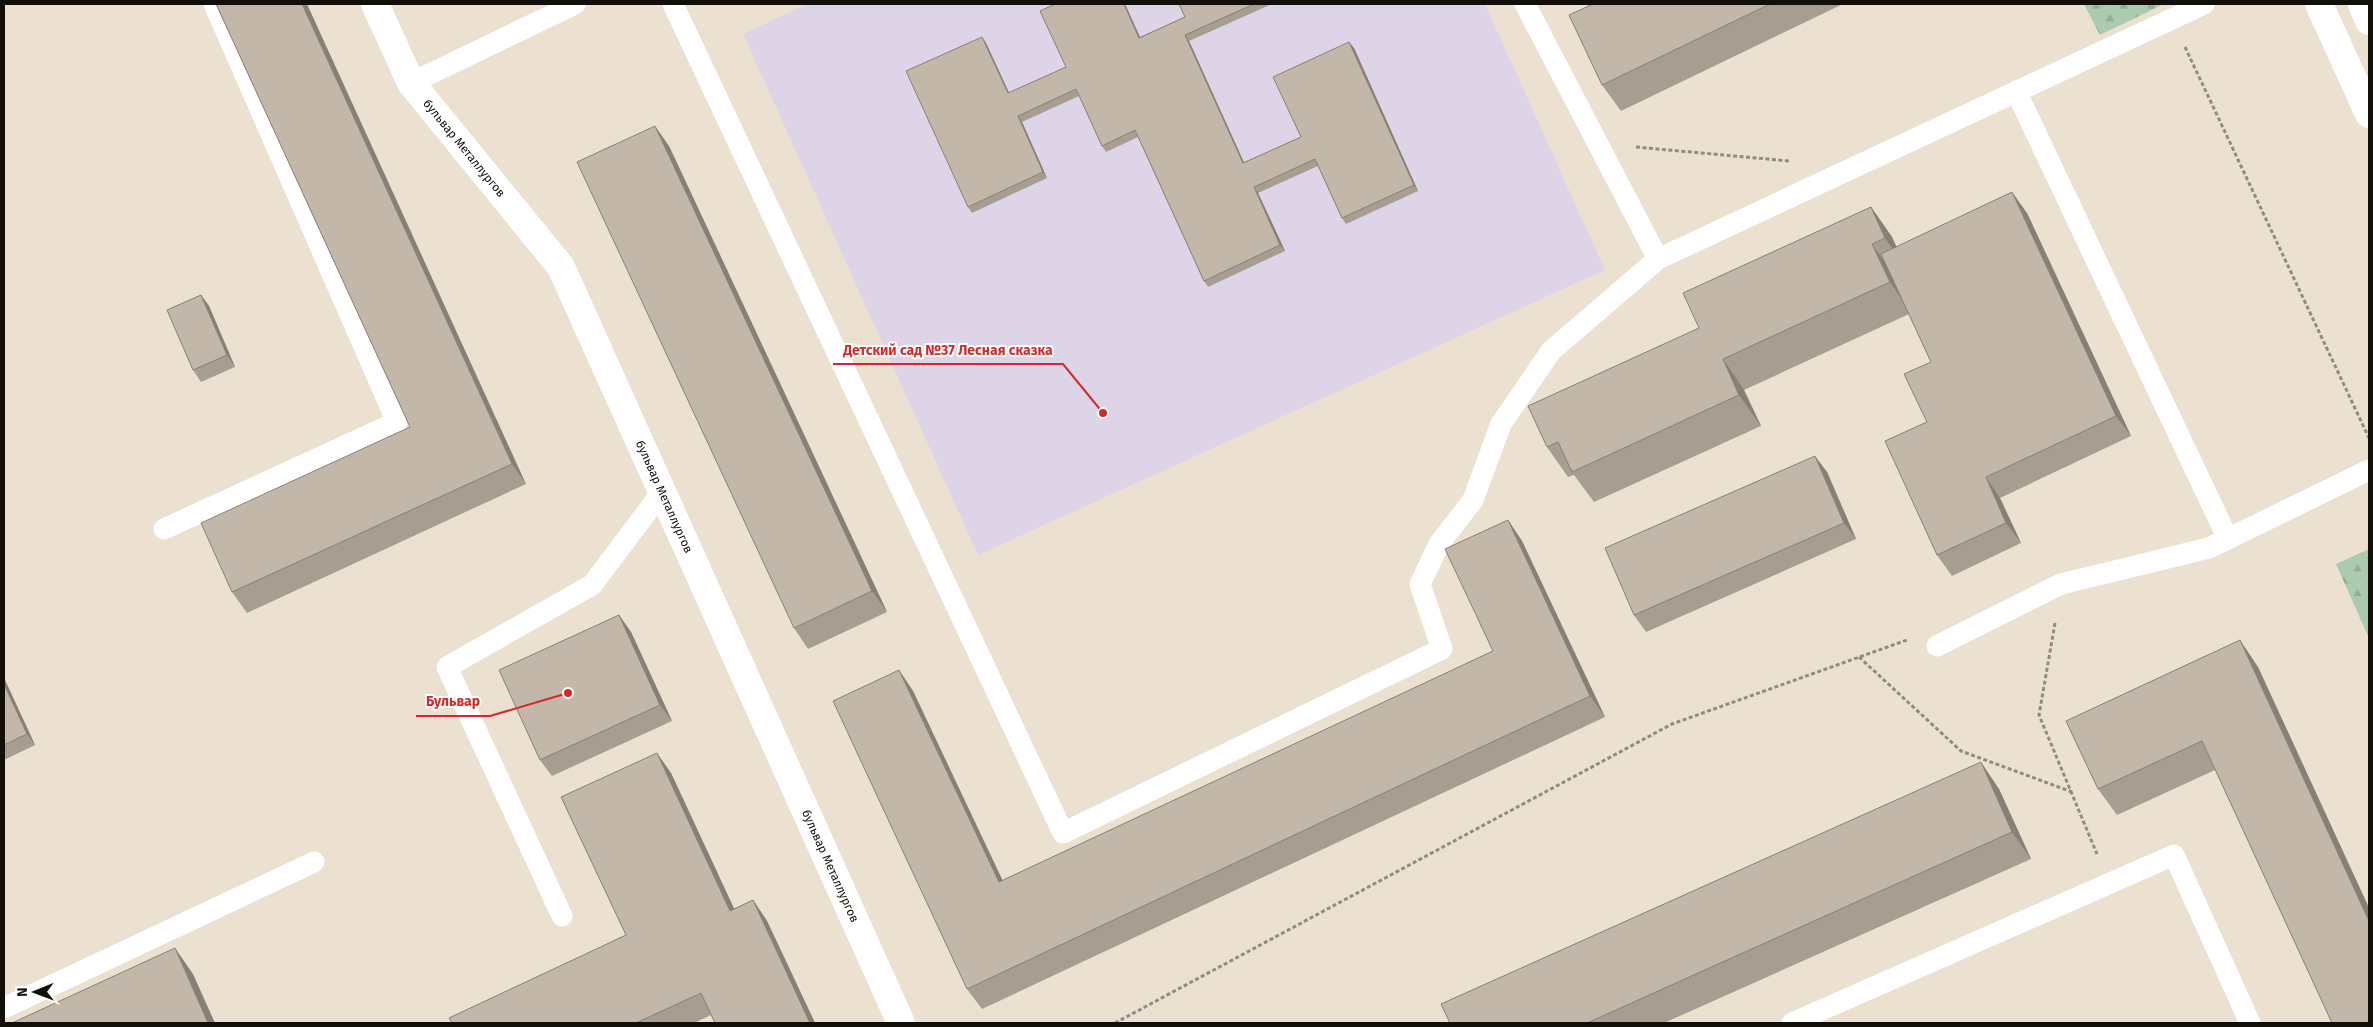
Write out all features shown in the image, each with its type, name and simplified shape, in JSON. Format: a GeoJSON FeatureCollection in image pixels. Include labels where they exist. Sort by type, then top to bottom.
{"type":"FeatureCollection","features":[{"type":"Feature","properties":{"kind":"street","name":"бульвар Металлургов"},"geometry":{"type":"LineString","coordinates":[[375,4],[411,83],[561,267],[901,1023]]}},
{"type":"Feature","properties":{"kind":"street"},"geometry":{"type":"LineString","coordinates":[[2319,4],[2369,114]]}},
{"type":"Feature","properties":{"kind":"street"},"geometry":{"type":"LineString","coordinates":[[2362,4],[2369,20]]}},
{"type":"Feature","properties":{"kind":"lane"},"geometry":{"type":"LineString","coordinates":[[164,529],[397,422],[214,4]]}},
{"type":"Feature","properties":{"kind":"lane"},"geometry":{"type":"LineString","coordinates":[[411,83],[575,4]]}},
{"type":"Feature","properties":{"kind":"lane"},"geometry":{"type":"LineString","coordinates":[[673,4],[1063,834],[1442,649],[1420,584],[1439,544],[1473,500],[1501,424],[1551,351],[1658,259],[2204,4]]}},
{"type":"Feature","properties":{"kind":"lane"},"geometry":{"type":"LineString","coordinates":[[1525,4],[1658,259]]}},
{"type":"Feature","properties":{"kind":"lane"},"geometry":{"type":"LineString","coordinates":[[2016,91],[2228,539]]}},
{"type":"Feature","properties":{"kind":"lane"},"geometry":{"type":"LineString","coordinates":[[1937,646],[2061,584],[2210,548],[2369,470]]}},
{"type":"Feature","properties":{"kind":"lane"},"geometry":{"type":"LineString","coordinates":[[562,916],[447,667],[592,585],[662,492]]}},
{"type":"Feature","properties":{"kind":"lane"},"geometry":{"type":"LineString","coordinates":[[1792,1023],[2174,855],[2250,1023]]}},
{"type":"Feature","properties":{"kind":"lane"},"geometry":{"type":"LineString","coordinates":[[4,1008],[314,862]]}},
{"type":"Feature","properties":{"kind":"path"},"geometry":{"type":"LineString","coordinates":[[2177,17],[2186,52],[2369,438]]}},
{"type":"Feature","properties":{"kind":"path"},"geometry":{"type":"LineString","coordinates":[[1598,144],[1797,162]]}},
{"type":"Feature","properties":{"kind":"path"},"geometry":{"type":"LineString","coordinates":[[2061,584],[2040,715],[2109,884]]}},
{"type":"Feature","properties":{"kind":"path"},"geometry":{"type":"LineString","coordinates":[[1115,1023],[1672,724],[1914,637]]}},
{"type":"Feature","properties":{"kind":"path"},"geometry":{"type":"LineString","coordinates":[[1860,657],[1961,750],[2072,792]]}},
{"type":"Feature","properties":{"kind":"shaded area"},"geometry":{"type":"Polygon","coordinates":[[[808,4],[1485,4],[1605,270],[978,555],[743,34],[808,4]]]}},
{"type":"Feature","properties":{"kind":"green space"},"geometry":{"type":"Polygon","coordinates":[[[2084,4],[2164,4],[2100,35],[2084,4]]]}},
{"type":"Feature","properties":{"kind":"green space"},"geometry":{"type":"Polygon","coordinates":[[[2369,549],[2369,638],[2336,564],[2369,549]]]}},
{"type":"Feature","properties":{"kind":"building"},"geometry":{"type":"Polygon","coordinates":[[[216,4],[302,4],[512,464],[232,592],[201,523],[410,427],[216,4]]]}},
{"type":"Feature","properties":{"kind":"building"},"geometry":{"type":"Polygon","coordinates":[[[1055,4],[1124,4],[1139,38],[1185,17],[1179,4],[1254,4],[1185,35],[1243,163],[1301,137],[1273,77],[1349,42],[1414,185],[1342,218],[1315,159],[1254,187],[1280,245],[1204,281],[1135,130],[1102,146],[1076,89],[1018,116],[1043,172],[968,207],[906,71],[982,37],[1008,93],[1066,67],[1040,11],[1055,4]]]}},
{"type":"Feature","properties":{"kind":"building"},"geometry":{"type":"Polygon","coordinates":[[[1593,4],[1770,4],[1602,85],[1569,15],[1593,4]]]}},
{"type":"Feature","properties":{"kind":"building"},"geometry":{"type":"Polygon","coordinates":[[[655,126],[872,591],[794,628],[577,162],[655,126]]]}},
{"type":"Feature","properties":{"kind":"building"},"geometry":{"type":"Polygon","coordinates":[[[2012,192],[2116,416],[1986,477],[2006,523],[1937,555],[1885,441],[1927,422],[1904,374],[1931,362],[1881,254],[2012,192]]]}},
{"type":"Feature","properties":{"kind":"building"},"geometry":{"type":"Polygon","coordinates":[[[1871,207],[1885,238],[1872,244],[1890,282],[1723,359],[1739,395],[1572,472],[1558,442],[1547,447],[1528,406],[1699,328],[1683,293],[1871,207]]]}},
{"type":"Feature","properties":{"kind":"building"},"geometry":{"type":"Polygon","coordinates":[[[201,295],[227,355],[193,370],[167,310],[201,295]]]}},
{"type":"Feature","properties":{"kind":"building"},"geometry":{"type":"Polygon","coordinates":[[[1815,456],[1844,523],[1634,615],[1605,548],[1815,456]]]}},
{"type":"Feature","properties":{"kind":"building"},"geometry":{"type":"Polygon","coordinates":[[[1508,520],[1590,696],[967,989],[833,701],[899,670],[999,882],[1493,651],[1445,549],[1508,520]]]}},
{"type":"Feature","properties":{"kind":"building"},"geometry":{"type":"Polygon","coordinates":[[[619,615],[660,705],[540,760],[499,670],[619,615]]]}},
{"type":"Feature","properties":{"kind":"building"},"geometry":{"type":"Polygon","coordinates":[[[2240,640],[2369,921],[2369,1023],[2332,1023],[2202,741],[2098,789],[2066,721],[2240,640]]]}},
{"type":"Feature","properties":{"kind":"building"},"geometry":{"type":"Polygon","coordinates":[[[4,684],[27,734],[4,745],[4,684]]]}},
{"type":"Feature","properties":{"kind":"building"},"geometry":{"type":"Polygon","coordinates":[[[657,753],[730,911],[753,900],[810,1023],[715,1023],[701,993],[636,1023],[452,1023],[449,1018],[626,935],[561,797],[657,753]]]}},
{"type":"Feature","properties":{"kind":"building"},"geometry":{"type":"Polygon","coordinates":[[[1981,762],[2012,832],[1587,1023],[1450,1023],[1441,1004],[1981,762]]]}},
{"type":"Feature","properties":{"kind":"building"},"geometry":{"type":"Polygon","coordinates":[[[175,948],[208,1023],[12,1023],[175,948]]]}},
{"type":"Feature","properties":{"kind":"place","name":"Детский сад №37 Лесная сказка"},"geometry":{"type":"Point","coordinates":[1103,413]}},
{"type":"Feature","properties":{"kind":"place","name":"Бульвар"},"geometry":{"type":"Point","coordinates":[568,693]}}]}
